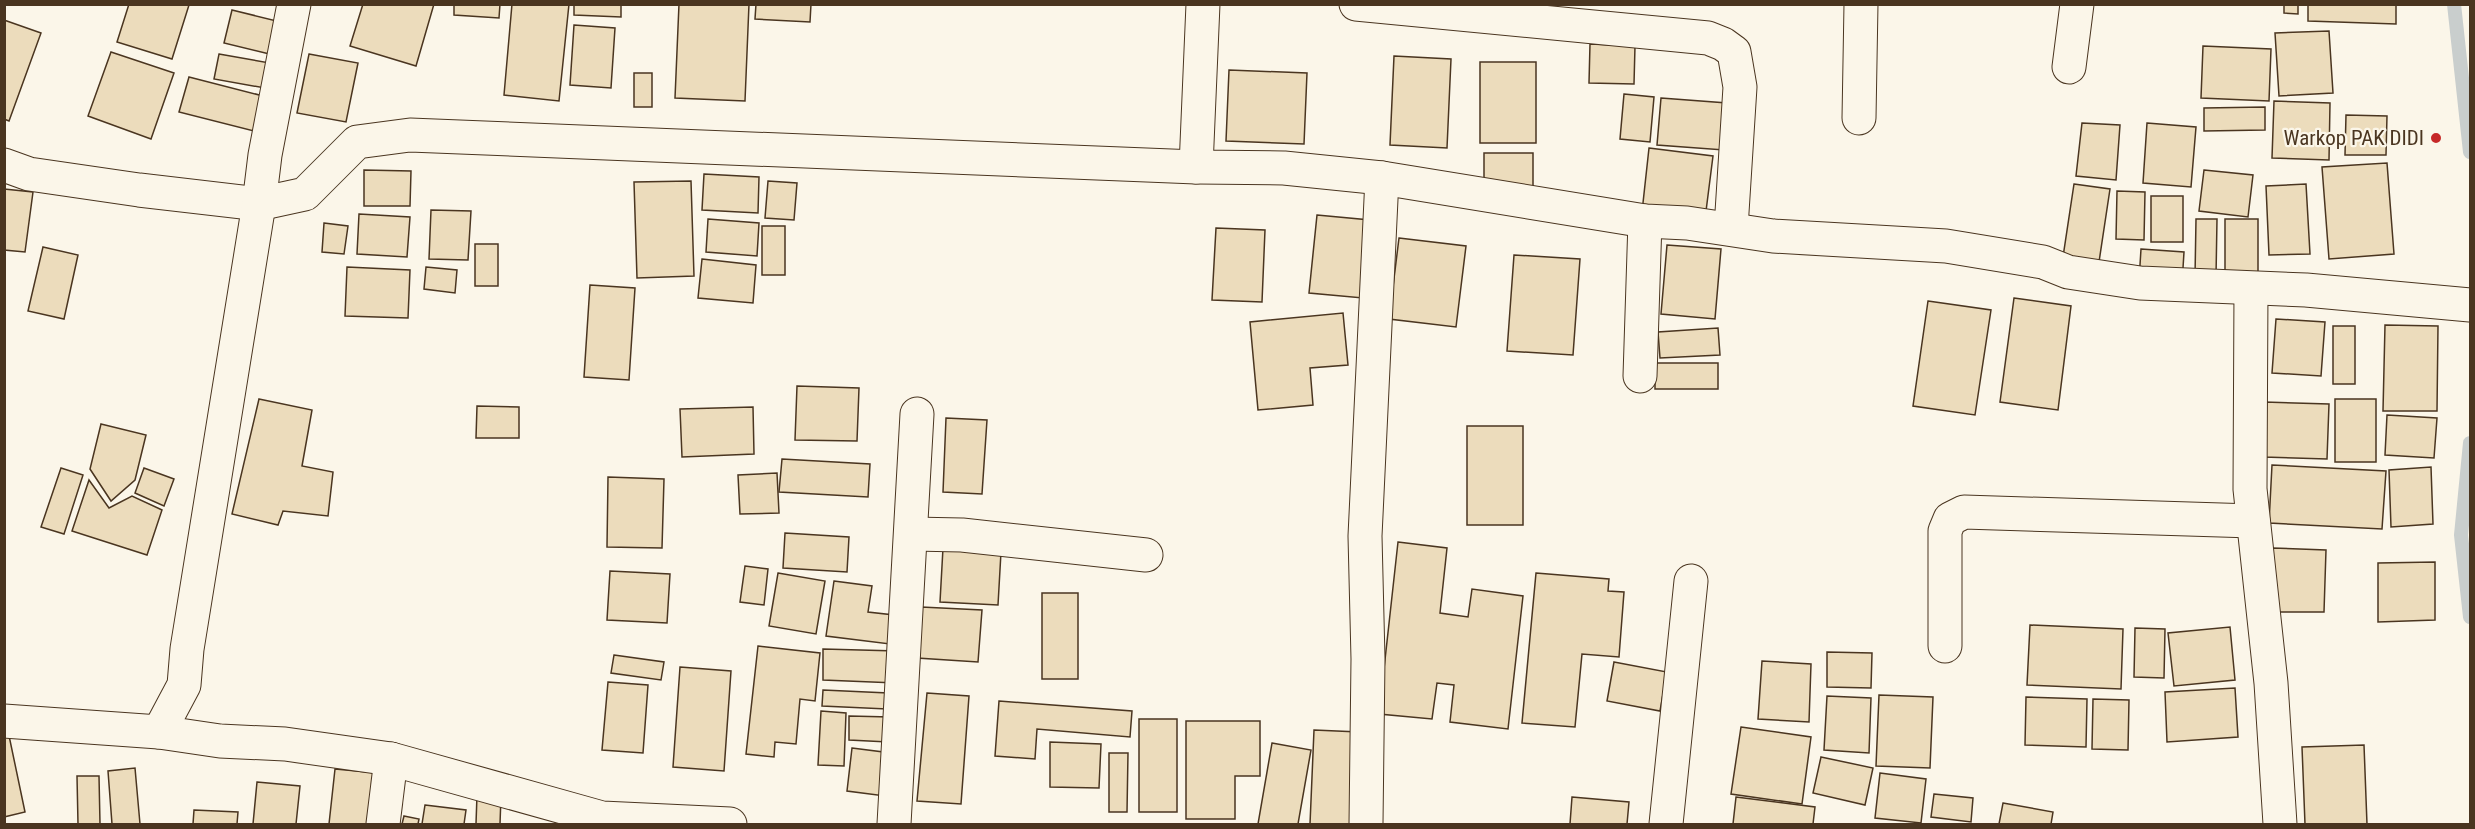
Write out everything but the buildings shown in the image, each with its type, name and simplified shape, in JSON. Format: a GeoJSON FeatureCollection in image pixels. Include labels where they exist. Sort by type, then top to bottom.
{"type":"FeatureCollection","features":[{"type":"Feature","properties":{"kind":"street"},"geometry":{"type":"LineString","coordinates":[[159,732],[184,685],[187,649],[260,204],[264,156],[294,4]]}},
{"type":"Feature","properties":{"kind":"street"},"geometry":{"type":"LineString","coordinates":[[1196,167],[1203,4]]}},
{"type":"Feature","properties":{"kind":"street"},"geometry":{"type":"LineString","coordinates":[[1356,4],[1708,38],[1723,44],[1734,52],[1740,87],[1731,228]]}},
{"type":"Feature","properties":{"kind":"street"},"geometry":{"type":"LineString","coordinates":[[1859,118],[1861,4]]}},
{"type":"Feature","properties":{"kind":"street"},"geometry":{"type":"LineString","coordinates":[[2069,67],[2077,4]]}},
{"type":"Feature","properties":{"kind":"street"},"geometry":{"type":"LineString","coordinates":[[4,165],[29,174],[260,204],[305,194],[357,142],[410,135],[1196,167],[1284,168],[1382,178],[1645,221],[1731,228],[1773,236],[1946,246],[2043,262],[2068,272],[2140,283],[2306,291],[2463,305]]}},
{"type":"Feature","properties":{"kind":"street"},"geometry":{"type":"LineString","coordinates":[[1366,825],[1368,659],[1365,536],[1382,178]]}},
{"type":"Feature","properties":{"kind":"street"},"geometry":{"type":"LineString","coordinates":[[1640,376],[1645,221]]}},
{"type":"Feature","properties":{"kind":"street"},"geometry":{"type":"LineString","coordinates":[[2251,289],[2248,426],[2253,521],[2271,682],[2280,825]]}},
{"type":"Feature","properties":{"kind":"street"},"geometry":{"type":"LineString","coordinates":[[894,825],[917,414]]}},
{"type":"Feature","properties":{"kind":"street"},"geometry":{"type":"LineString","coordinates":[[1945,646],[1945,531],[1950,519],[1964,512],[2253,521]]}},
{"type":"Feature","properties":{"kind":"street"},"geometry":{"type":"LineString","coordinates":[[912,534],[962,535],[1146,555]]}},
{"type":"Feature","properties":{"kind":"street"},"geometry":{"type":"LineString","coordinates":[[1666,825],[1691,581]]}},
{"type":"Feature","properties":{"kind":"street"},"geometry":{"type":"LineString","coordinates":[[4,721],[159,732],[220,741],[285,744],[391,759],[601,821],[730,825]]}},
{"type":"Feature","properties":{"kind":"street"},"geometry":{"type":"LineString","coordinates":[[383,825],[391,759]]}},
{"type":"Feature","properties":{"kind":"waterway"},"geometry":{"type":"LineString","coordinates":[[2454,4],[2470,152]]}},
{"type":"Feature","properties":{"kind":"waterway"},"geometry":{"type":"LineString","coordinates":[[2470,443],[2461,535],[2470,617]]}},
{"type":"Feature","properties":{"kind":"place","name":"Warkop PAK DIDI"},"geometry":{"type":"Point","coordinates":[2436,138]}}]}
